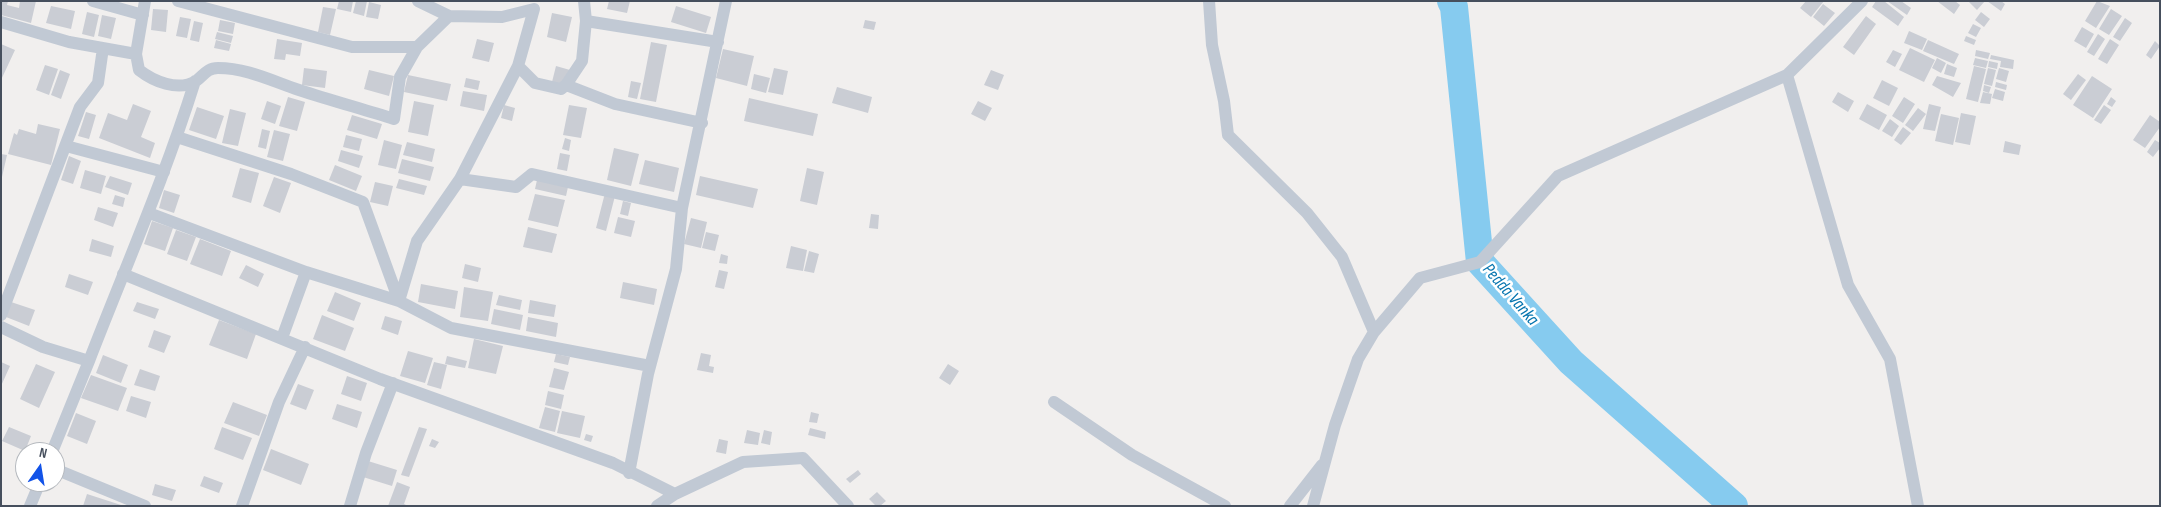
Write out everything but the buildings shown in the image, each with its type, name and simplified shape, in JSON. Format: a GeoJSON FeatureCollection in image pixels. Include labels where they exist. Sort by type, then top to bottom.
{"type":"FeatureCollection","features":[{"type":"Feature","properties":{"kind":"street"},"geometry":{"type":"LineString","coordinates":[[93,1],[143,14]]}},
{"type":"Feature","properties":{"kind":"street"},"geometry":{"type":"LineString","coordinates":[[145,1],[136,54],[139,70],[152,80],[180,85],[195,81]]}},
{"type":"Feature","properties":{"kind":"street"},"geometry":{"type":"LineString","coordinates":[[178,1],[352,47],[417,47]]}},
{"type":"Feature","properties":{"kind":"street"},"geometry":{"type":"LineString","coordinates":[[418,1],[449,16],[502,16],[536,5]]}},
{"type":"Feature","properties":{"kind":"street"},"geometry":{"type":"LineString","coordinates":[[518,66],[534,83],[561,89],[566,86],[582,61],[586,21],[584,1]]}},
{"type":"Feature","properties":{"kind":"street"},"geometry":{"type":"LineString","coordinates":[[629,472],[650,366],[676,269],[682,208],[702,124],[726,1]]}},
{"type":"Feature","properties":{"kind":"street"},"geometry":{"type":"LineString","coordinates":[[1209,1],[1212,45],[1224,101],[1228,135],[1307,213],[1342,257],[1374,332]]}},
{"type":"Feature","properties":{"kind":"street"},"geometry":{"type":"LineString","coordinates":[[1313,506],[1336,425],[1358,360],[1374,332],[1420,278],[1480,262],[1558,176],[1788,75],[1862,1]]}},
{"type":"Feature","properties":{"kind":"street"},"geometry":{"type":"LineString","coordinates":[[398,301],[417,241],[460,179],[518,66],[536,5]]}},
{"type":"Feature","properties":{"kind":"street"},"geometry":{"type":"LineString","coordinates":[[56,442],[149,212],[177,137],[195,81],[206,70],[217,68],[266,76],[291,88],[394,119],[400,77],[417,47],[449,16]]}},
{"type":"Feature","properties":{"kind":"street"},"geometry":{"type":"LineString","coordinates":[[586,21],[718,42]]}},
{"type":"Feature","properties":{"kind":"street"},"geometry":{"type":"LineString","coordinates":[[1,22],[70,42],[136,54]]}},
{"type":"Feature","properties":{"kind":"street"},"geometry":{"type":"LineString","coordinates":[[1,315],[80,107],[98,83],[103,48]]}},
{"type":"Feature","properties":{"kind":"street"},"geometry":{"type":"LineString","coordinates":[[1788,75],[1848,285],[1890,360],[1918,506]]}},
{"type":"Feature","properties":{"kind":"street"},"geometry":{"type":"LineString","coordinates":[[566,86],[615,104],[702,124]]}},
{"type":"Feature","properties":{"kind":"street"},"geometry":{"type":"LineString","coordinates":[[177,137],[291,174],[363,202],[398,301]]}},
{"type":"Feature","properties":{"kind":"street"},"geometry":{"type":"LineString","coordinates":[[66,146],[164,172]]}},
{"type":"Feature","properties":{"kind":"street"},"geometry":{"type":"LineString","coordinates":[[460,179],[516,187],[532,174],[682,208]]}},
{"type":"Feature","properties":{"kind":"street"},"geometry":{"type":"LineString","coordinates":[[149,212],[306,272],[398,301],[451,328],[650,366]]}},
{"type":"Feature","properties":{"kind":"street"},"geometry":{"type":"LineString","coordinates":[[282,338],[306,272]]}},
{"type":"Feature","properties":{"kind":"street"},"geometry":{"type":"LineString","coordinates":[[123,274],[394,383],[613,463],[674,494]]}},
{"type":"Feature","properties":{"kind":"street"},"geometry":{"type":"LineString","coordinates":[[1,327],[42,347],[89,362]]}},
{"type":"Feature","properties":{"kind":"street"},"geometry":{"type":"LineString","coordinates":[[242,506],[279,402],[305,347]]}},
{"type":"Feature","properties":{"kind":"street"},"geometry":{"type":"LineString","coordinates":[[350,506],[366,454],[394,383]]}},
{"type":"Feature","properties":{"kind":"street"},"geometry":{"type":"LineString","coordinates":[[1054,402],[1132,455],[1225,506]]}},
{"type":"Feature","properties":{"kind":"street"},"geometry":{"type":"LineString","coordinates":[[657,506],[674,494],[743,462],[802,458],[848,506]]}},
{"type":"Feature","properties":{"kind":"street"},"geometry":{"type":"LineString","coordinates":[[1290,506],[1327,459]]}},
{"type":"Feature","properties":{"kind":"street"},"geometry":{"type":"LineString","coordinates":[[65,473],[145,506]]}},
{"type":"Feature","properties":{"kind":"street"},"geometry":{"type":"LineString","coordinates":[[30,506],[36,492]]}},
{"type":"Feature","properties":{"kind":"waterway","name":"Pedda Vanka"},"geometry":{"type":"LineString","coordinates":[[1451,1],[1454,7],[1480,262],[1571,362],[1734,506]]}}]}
